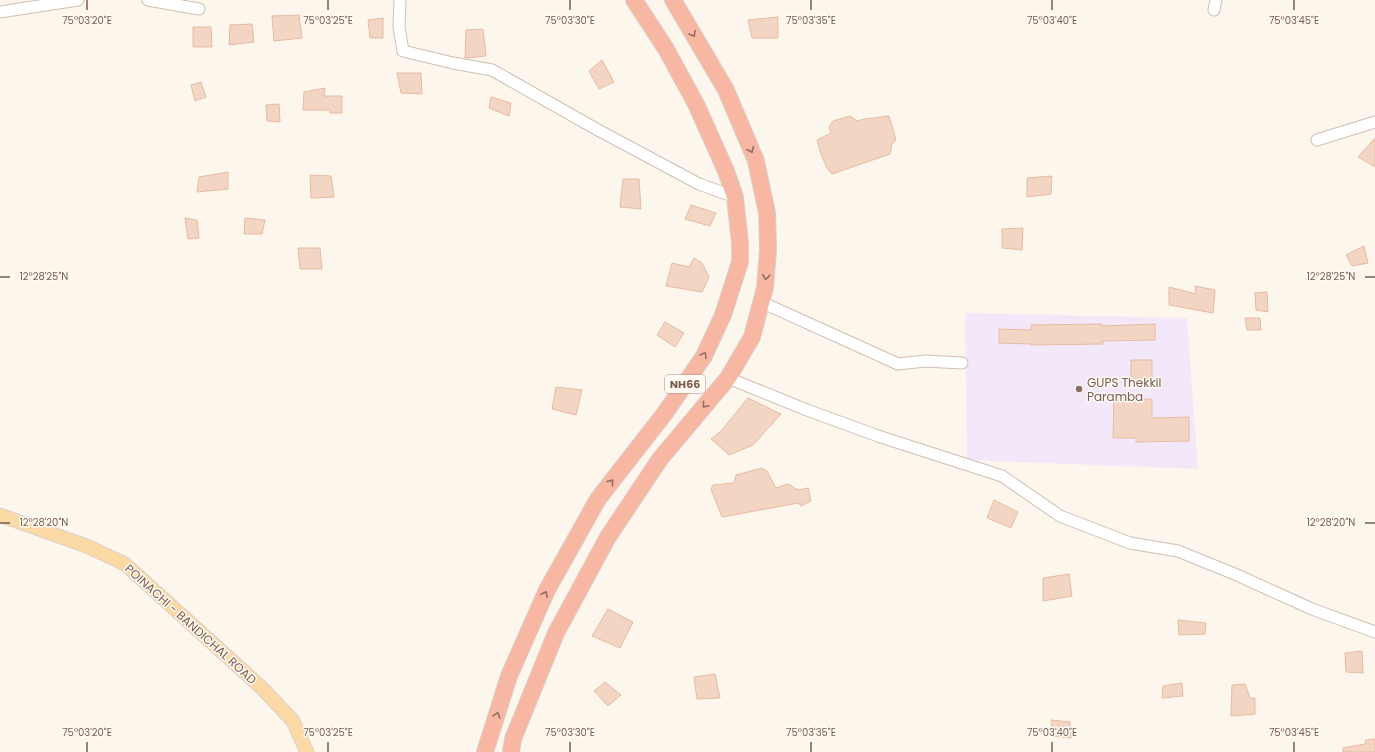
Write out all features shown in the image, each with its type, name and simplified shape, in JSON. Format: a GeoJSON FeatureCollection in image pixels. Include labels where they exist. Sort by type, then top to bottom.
{"type":"FeatureCollection","features":[{"type":"Feature","properties":{"kind":"highway","name":"NH66"},"geometry":{"type":"LineString","coordinates":[[485,752],[509,676],[547,590],[598,498],[665,413],[704,356],[723,315],[740,262],[740,242],[735,197],[726,171],[696,104],[666,49],[634,0]]}},
{"type":"Feature","properties":{"kind":"highway","name":"NH66"},"geometry":{"type":"LineString","coordinates":[[511,752],[513,740],[556,633],[608,537],[660,459],[728,378],[752,337],[765,288],[768,250],[767,213],[756,161],[726,90],[673,0]]}},
{"type":"Feature","properties":{"kind":"main road","name":"POINACHI - BANDICHAL ROAD"},"geometry":{"type":"LineString","coordinates":[[0,515],[89,547],[125,564],[263,689],[293,721],[307,752]]}},
{"type":"Feature","properties":{"kind":"street"},"geometry":{"type":"LineString","coordinates":[[0,12],[78,0]]}},
{"type":"Feature","properties":{"kind":"street"},"geometry":{"type":"LineString","coordinates":[[148,0],[198,9]]}},
{"type":"Feature","properties":{"kind":"street"},"geometry":{"type":"LineString","coordinates":[[400,0],[399,26],[403,51],[452,63],[492,70],[598,130],[699,184],[735,197]]}},
{"type":"Feature","properties":{"kind":"street"},"geometry":{"type":"LineString","coordinates":[[1317,140],[1375,122]]}},
{"type":"Feature","properties":{"kind":"street"},"geometry":{"type":"LineString","coordinates":[[761,302],[898,364],[925,361],[962,363]]}},
{"type":"Feature","properties":{"kind":"street"},"geometry":{"type":"LineString","coordinates":[[728,378],[807,410],[878,436],[1002,476],[1060,516],[1130,543],[1178,551],[1237,575],[1312,609],[1375,632]]}},
{"type":"Feature","properties":{"kind":"shaded area","name":"GUPS Thekkil Paramba"},"geometry":{"type":"Polygon","coordinates":[[[965,313],[1187,318],[1198,469],[967,460],[965,313]]]}},
{"type":"Feature","properties":{"kind":"building"},"geometry":{"type":"Polygon","coordinates":[[[299,15],[302,38],[274,41],[272,16],[299,15]]]}},
{"type":"Feature","properties":{"kind":"building"},"geometry":{"type":"Polygon","coordinates":[[[778,17],[778,38],[752,38],[748,20],[778,17]]]}},
{"type":"Feature","properties":{"kind":"building"},"geometry":{"type":"Polygon","coordinates":[[[383,18],[383,38],[370,38],[368,20],[383,18]]]}},
{"type":"Feature","properties":{"kind":"building"},"geometry":{"type":"Polygon","coordinates":[[[252,24],[254,42],[229,45],[230,25],[252,24]]]}},
{"type":"Feature","properties":{"kind":"building"},"geometry":{"type":"Polygon","coordinates":[[[193,27],[211,27],[212,47],[193,47],[193,27]]]}},
{"type":"Feature","properties":{"kind":"building"},"geometry":{"type":"Polygon","coordinates":[[[483,29],[486,56],[465,58],[466,30],[483,29]]]}},
{"type":"Feature","properties":{"kind":"building"},"geometry":{"type":"Polygon","coordinates":[[[602,60],[614,82],[599,89],[589,71],[602,60]]]}},
{"type":"Feature","properties":{"kind":"building"},"geometry":{"type":"Polygon","coordinates":[[[397,73],[421,73],[422,94],[401,93],[397,73]]]}},
{"type":"Feature","properties":{"kind":"building"},"geometry":{"type":"Polygon","coordinates":[[[201,82],[206,97],[195,101],[191,85],[201,82]]]}},
{"type":"Feature","properties":{"kind":"building"},"geometry":{"type":"Polygon","coordinates":[[[325,88],[324,96],[342,96],[342,113],[330,113],[330,110],[303,110],[304,92],[325,88]]]}},
{"type":"Feature","properties":{"kind":"building"},"geometry":{"type":"Polygon","coordinates":[[[491,97],[511,103],[509,116],[489,108],[491,97]]]}},
{"type":"Feature","properties":{"kind":"building"},"geometry":{"type":"Polygon","coordinates":[[[279,104],[280,122],[267,121],[266,105],[279,104]]]}},
{"type":"Feature","properties":{"kind":"building"},"geometry":{"type":"Polygon","coordinates":[[[850,116],[857,121],[889,116],[896,140],[892,144],[890,154],[832,174],[827,168],[817,140],[831,133],[829,127],[833,121],[850,116]]]}},
{"type":"Feature","properties":{"kind":"building"},"geometry":{"type":"Polygon","coordinates":[[[1375,138],[1375,167],[1358,157],[1375,138]]]}},
{"type":"Feature","properties":{"kind":"building"},"geometry":{"type":"Polygon","coordinates":[[[228,172],[228,189],[197,192],[199,177],[228,172]]]}},
{"type":"Feature","properties":{"kind":"building"},"geometry":{"type":"Polygon","coordinates":[[[310,175],[331,176],[334,197],[311,198],[310,175]]]}},
{"type":"Feature","properties":{"kind":"building"},"geometry":{"type":"Polygon","coordinates":[[[1052,176],[1051,194],[1027,197],[1027,178],[1052,176]]]}},
{"type":"Feature","properties":{"kind":"building"},"geometry":{"type":"Polygon","coordinates":[[[623,179],[639,179],[641,209],[620,207],[623,179]]]}},
{"type":"Feature","properties":{"kind":"building"},"geometry":{"type":"Polygon","coordinates":[[[691,205],[716,213],[710,226],[685,219],[691,205]]]}},
{"type":"Feature","properties":{"kind":"building"},"geometry":{"type":"Polygon","coordinates":[[[185,218],[197,220],[199,238],[188,239],[185,218]]]}},
{"type":"Feature","properties":{"kind":"building"},"geometry":{"type":"Polygon","coordinates":[[[245,218],[265,220],[262,234],[244,234],[245,218]]]}},
{"type":"Feature","properties":{"kind":"building"},"geometry":{"type":"Polygon","coordinates":[[[1023,228],[1022,250],[1002,248],[1002,229],[1023,228]]]}},
{"type":"Feature","properties":{"kind":"building"},"geometry":{"type":"Polygon","coordinates":[[[1364,246],[1368,263],[1352,266],[1346,255],[1364,246]]]}},
{"type":"Feature","properties":{"kind":"building"},"geometry":{"type":"Polygon","coordinates":[[[298,248],[320,248],[322,269],[300,269],[298,248]]]}},
{"type":"Feature","properties":{"kind":"building"},"geometry":{"type":"Polygon","coordinates":[[[694,258],[702,263],[709,277],[702,292],[666,286],[672,263],[689,267],[694,258]]]}},
{"type":"Feature","properties":{"kind":"building"},"geometry":{"type":"Polygon","coordinates":[[[1195,286],[1215,290],[1213,313],[1169,305],[1169,287],[1196,294],[1195,286]]]}},
{"type":"Feature","properties":{"kind":"building"},"geometry":{"type":"Polygon","coordinates":[[[1267,292],[1268,312],[1256,310],[1255,293],[1267,292]]]}},
{"type":"Feature","properties":{"kind":"building"},"geometry":{"type":"Polygon","coordinates":[[[1245,318],[1260,318],[1261,330],[1247,330],[1245,318]]]}},
{"type":"Feature","properties":{"kind":"building"},"geometry":{"type":"Polygon","coordinates":[[[665,322],[684,333],[675,347],[657,335],[665,322]]]}},
{"type":"Feature","properties":{"kind":"building"},"geometry":{"type":"Polygon","coordinates":[[[1102,324],[1102,326],[1155,324],[1155,340],[1102,341],[1103,344],[1031,345],[999,343],[999,329],[1031,330],[1031,325],[1102,324]]]}},
{"type":"Feature","properties":{"kind":"building","name":"GUPS Thekkil Paramba"},"geometry":{"type":"Polygon","coordinates":[[[1131,360],[1152,360],[1152,382],[1131,382],[1131,360]]]}},
{"type":"Feature","properties":{"kind":"building"},"geometry":{"type":"Polygon","coordinates":[[[556,387],[582,390],[576,415],[552,409],[556,387]]]}},
{"type":"Feature","properties":{"kind":"building"},"geometry":{"type":"Polygon","coordinates":[[[1114,395],[1130,395],[1130,400],[1152,399],[1152,418],[1189,417],[1189,441],[1136,442],[1136,438],[1113,438],[1114,395]]]}},
{"type":"Feature","properties":{"kind":"building"},"geometry":{"type":"Polygon","coordinates":[[[748,398],[781,414],[753,445],[729,455],[711,439],[721,431],[748,398]]]}},
{"type":"Feature","properties":{"kind":"building"},"geometry":{"type":"Polygon","coordinates":[[[762,468],[767,471],[776,488],[788,484],[798,490],[808,488],[811,501],[801,506],[798,503],[722,517],[711,489],[713,485],[734,483],[736,475],[762,468]]]}},
{"type":"Feature","properties":{"kind":"building"},"geometry":{"type":"Polygon","coordinates":[[[994,500],[1018,512],[1011,528],[987,518],[994,500]]]}},
{"type":"Feature","properties":{"kind":"building"},"geometry":{"type":"Polygon","coordinates":[[[1069,574],[1072,596],[1043,601],[1043,578],[1069,574]]]}},
{"type":"Feature","properties":{"kind":"building"},"geometry":{"type":"Polygon","coordinates":[[[608,609],[633,622],[620,648],[592,636],[608,609]]]}},
{"type":"Feature","properties":{"kind":"building"},"geometry":{"type":"Polygon","coordinates":[[[1178,620],[1206,623],[1205,634],[1179,635],[1178,620]]]}},
{"type":"Feature","properties":{"kind":"building"},"geometry":{"type":"Polygon","coordinates":[[[1362,651],[1363,673],[1346,672],[1345,653],[1362,651]]]}},
{"type":"Feature","properties":{"kind":"building"},"geometry":{"type":"Polygon","coordinates":[[[715,674],[720,698],[697,699],[694,677],[715,674]]]}},
{"type":"Feature","properties":{"kind":"building"},"geometry":{"type":"Polygon","coordinates":[[[605,682],[621,695],[608,706],[594,691],[605,682]]]}},
{"type":"Feature","properties":{"kind":"building"},"geometry":{"type":"Polygon","coordinates":[[[1182,683],[1183,696],[1162,698],[1163,686],[1182,683]]]}},
{"type":"Feature","properties":{"kind":"building"},"geometry":{"type":"Polygon","coordinates":[[[1245,684],[1250,698],[1255,698],[1255,714],[1231,716],[1232,685],[1245,684]]]}},
{"type":"Feature","properties":{"kind":"building"},"geometry":{"type":"Polygon","coordinates":[[[1051,720],[1070,722],[1071,738],[1053,736],[1051,720]]]}},
{"type":"Feature","properties":{"kind":"building"},"geometry":{"type":"Polygon","coordinates":[[[1375,739],[1375,752],[1343,752],[1343,748],[1365,744],[1366,740],[1375,739]]]}},
{"type":"Feature","properties":{"kind":"place","name":"GUPS Thekkil Paramba"},"geometry":{"type":"Point","coordinates":[1079,389]}}]}
